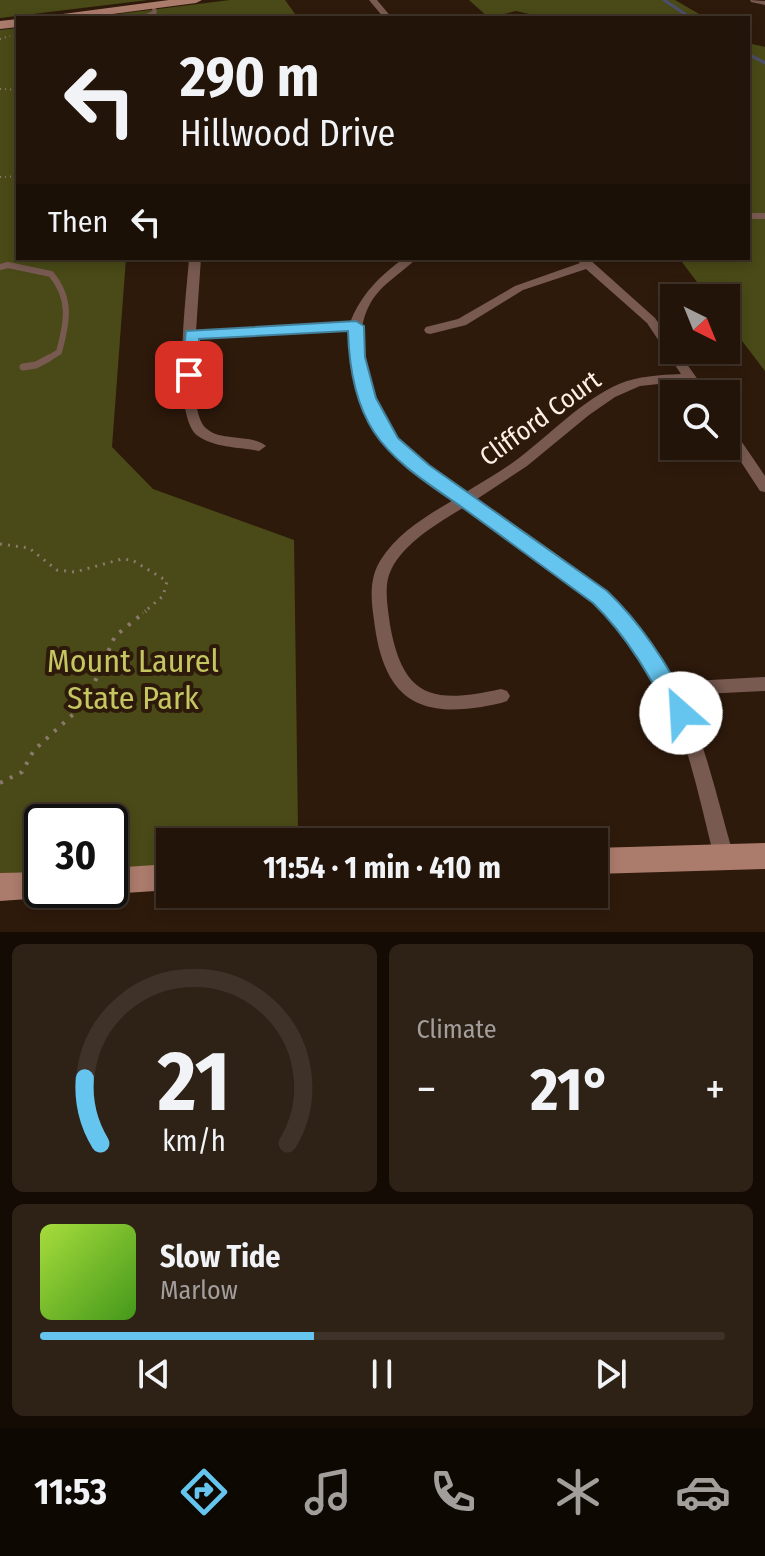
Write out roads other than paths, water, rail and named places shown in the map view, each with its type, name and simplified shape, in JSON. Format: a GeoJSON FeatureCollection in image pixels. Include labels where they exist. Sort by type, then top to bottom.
{"type":"FeatureCollection","features":[{"type":"Feature","properties":{"kind":"street"},"geometry":{"type":"LineString","coordinates":[[89,16],[155,12],[196,0]]}},
{"type":"Feature","properties":{"kind":"street"},"geometry":{"type":"LineString","coordinates":[[373,0],[386,16]]}},
{"type":"Feature","properties":{"kind":"street"},"geometry":{"type":"LineString","coordinates":[[754,0],[765,3]]}},
{"type":"Feature","properties":{"kind":"street"},"geometry":{"type":"LineString","coordinates":[[195,260],[190,404],[194,422],[209,436],[259,446]]}},
{"type":"Feature","properties":{"kind":"street"},"geometry":{"type":"LineString","coordinates":[[409,260],[367,299],[356,326],[360,371],[367,398],[381,428],[406,456],[600,597],[634,633],[670,689],[694,751],[724,857]]}},
{"type":"Feature","properties":{"kind":"street"},"geometry":{"type":"LineString","coordinates":[[430,330],[462,322],[519,288],[584,261],[644,313],[692,380]]}},
{"type":"Feature","properties":{"kind":"street"},"geometry":{"type":"LineString","coordinates":[[191,335],[356,326]]}},
{"type":"Feature","properties":{"kind":"street","name":"Clifford Court"},"geometry":{"type":"LineString","coordinates":[[501,696],[448,706],[415,694],[397,675],[384,643],[379,591],[387,562],[410,539],[465,498],[521,463],[621,389],[646,380],[690,377]]}},
{"type":"Feature","properties":{"kind":"street"},"geometry":{"type":"LineString","coordinates":[[740,450],[765,487]]}},
{"type":"Feature","properties":{"kind":"street"},"geometry":{"type":"LineString","coordinates":[[670,689],[765,684]]}},
{"type":"Feature","properties":{"kind":"street"},"geometry":{"type":"LineString","coordinates":[[608,861],[765,856]]}},
{"type":"Feature","properties":{"kind":"street"},"geometry":{"type":"LineString","coordinates":[[128,880],[156,878]]}},
{"type":"Feature","properties":{"kind":"street"},"geometry":{"type":"LineString","coordinates":[[0,887],[24,886]]}},
{"type":"Feature","properties":{"kind":"lane"},"geometry":{"type":"LineString","coordinates":[[0,267],[8,265],[51,274],[67,295],[59,352],[36,365],[23,367]]}},
{"type":"Feature","properties":{"kind":"waterway"},"geometry":{"type":"LineString","coordinates":[[664,0],[688,16]]}},
{"type":"Feature","properties":{"kind":"waterway"},"geometry":{"type":"LineString","coordinates":[[750,55],[765,63]]}},
{"type":"Feature","properties":{"kind":"park label","name":"Mount Laurel State Park"},"geometry":{"type":"Point","coordinates":[133,680]}}]}
